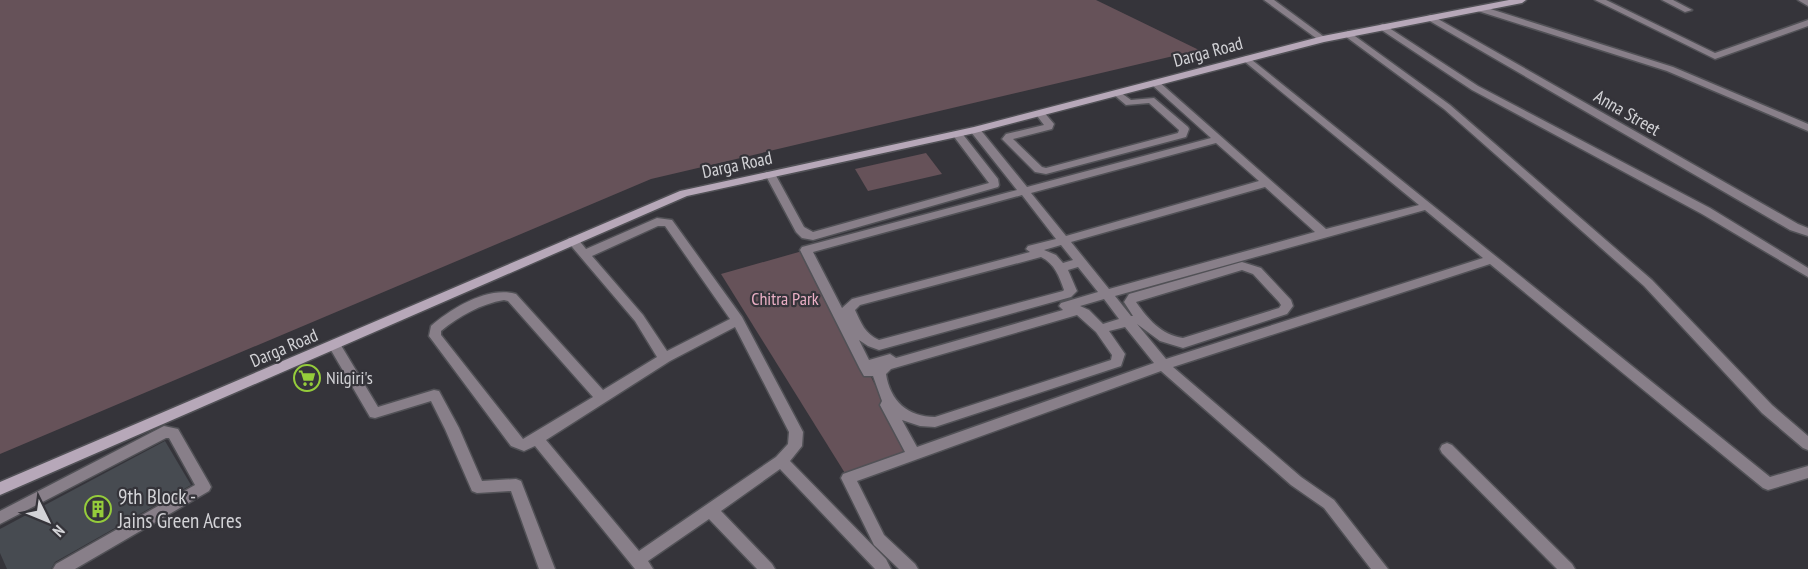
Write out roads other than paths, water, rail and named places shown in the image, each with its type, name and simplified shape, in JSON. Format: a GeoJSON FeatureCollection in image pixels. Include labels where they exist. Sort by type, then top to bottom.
{"type":"FeatureCollection","features":[{"type":"Feature","properties":{"kind":"street"},"geometry":{"type":"LineString","coordinates":[[1268,0],[1323,39]]}},
{"type":"Feature","properties":{"kind":"street","name":"Darga Road"},"geometry":{"type":"LineString","coordinates":[[0,489],[684,193],[975,130],[1323,39],[1481,9],[1497,2],[1520,0]]}},
{"type":"Feature","properties":{"kind":"street"},"geometry":{"type":"LineString","coordinates":[[1599,0],[1715,56],[1808,23]]}},
{"type":"Feature","properties":{"kind":"street"},"geometry":{"type":"LineString","coordinates":[[1666,0],[1688,10]]}},
{"type":"Feature","properties":{"kind":"street"},"geometry":{"type":"LineString","coordinates":[[1802,0],[1808,3]]}},
{"type":"Feature","properties":{"kind":"street"},"geometry":{"type":"LineString","coordinates":[[1481,9],[1670,69],[1808,128]]}},
{"type":"Feature","properties":{"kind":"street","name":"Anna Street"},"geometry":{"type":"LineString","coordinates":[[1431,18],[1642,141],[1794,227],[1808,232]]}},
{"type":"Feature","properties":{"kind":"street"},"geometry":{"type":"LineString","coordinates":[[1383,27],[1475,88],[1706,212],[1808,273]]}},
{"type":"Feature","properties":{"kind":"street"},"geometry":{"type":"LineString","coordinates":[[1348,34],[1447,107],[1648,283],[1767,409],[1808,444]]}},
{"type":"Feature","properties":{"kind":"street"},"geometry":{"type":"LineString","coordinates":[[1248,59],[1428,206],[1596,348],[1768,484],[1808,472]]}},
{"type":"Feature","properties":{"kind":"street"},"geometry":{"type":"LineString","coordinates":[[1155,83],[1324,233]]}},
{"type":"Feature","properties":{"kind":"street"},"geometry":{"type":"LineString","coordinates":[[1040,113],[1049,124],[1048,127],[1010,136],[1007,139],[1039,170],[1046,171],[1182,135],[1184,129],[1152,100],[1129,103],[1117,93]]}},
{"type":"Feature","properties":{"kind":"street"},"geometry":{"type":"LineString","coordinates":[[975,130],[1107,294],[1134,320],[1163,338],[1183,343],[1283,311],[1287,306],[1285,300],[1257,271],[1242,266],[1132,297],[1130,302],[1134,320],[1163,365],[1296,481],[1329,504],[1380,569]]}},
{"type":"Feature","properties":{"kind":"street"},"geometry":{"type":"LineString","coordinates":[[770,174],[800,229],[806,235],[813,236],[993,185],[994,181],[957,134]]}},
{"type":"Feature","properties":{"kind":"street"},"geometry":{"type":"LineString","coordinates":[[914,454],[865,366],[806,250],[1218,139]]}},
{"type":"Feature","properties":{"kind":"street"},"geometry":{"type":"LineString","coordinates":[[834,305],[1266,183]]}},
{"type":"Feature","properties":{"kind":"street"},"geometry":{"type":"LineString","coordinates":[[865,366],[1107,294],[1428,206]]}},
{"type":"Feature","properties":{"kind":"street"},"geometry":{"type":"LineString","coordinates":[[537,439],[641,565],[710,510],[781,461],[795,446],[796,432],[738,320],[668,223],[663,221],[586,254]]}},
{"type":"Feature","properties":{"kind":"street"},"geometry":{"type":"LineString","coordinates":[[573,241],[639,318],[665,357]]}},
{"type":"Feature","properties":{"kind":"street"},"geometry":{"type":"LineString","coordinates":[[1042,253],[1052,258],[1061,268],[1071,291],[1067,294],[879,345],[867,342],[861,337],[848,309],[856,302],[1042,253]]}},
{"type":"Feature","properties":{"kind":"street"},"geometry":{"type":"LineString","coordinates":[[910,569],[879,540],[848,478],[1163,365],[1491,260]]}},
{"type":"Feature","properties":{"kind":"street"},"geometry":{"type":"LineString","coordinates":[[1061,268],[1081,262]]}},
{"type":"Feature","properties":{"kind":"street"},"geometry":{"type":"LineString","coordinates":[[602,398],[512,297],[504,295],[491,297],[442,322],[435,330],[435,336],[516,442],[524,445],[537,439],[602,398],[665,357],[738,320]]}},
{"type":"Feature","properties":{"kind":"street"},"geometry":{"type":"LineString","coordinates":[[1078,310],[1085,313],[1100,329],[1119,354],[1116,363],[935,422],[921,421],[895,409],[878,377],[880,370],[887,365],[1078,310]]}},
{"type":"Feature","properties":{"kind":"street"},"geometry":{"type":"LineString","coordinates":[[1100,329],[1134,320]]}},
{"type":"Feature","properties":{"kind":"street"},"geometry":{"type":"LineString","coordinates":[[334,345],[375,413],[434,394],[452,428],[477,487],[516,485],[547,569]]}},
{"type":"Feature","properties":{"kind":"street"},"geometry":{"type":"LineString","coordinates":[[0,518],[164,432],[173,433],[204,487],[61,569]]}},
{"type":"Feature","properties":{"kind":"street"},"geometry":{"type":"LineString","coordinates":[[1448,449],[1567,569]]}},
{"type":"Feature","properties":{"kind":"street"},"geometry":{"type":"LineString","coordinates":[[781,461],[881,564],[883,569]]}},
{"type":"Feature","properties":{"kind":"street"},"geometry":{"type":"LineString","coordinates":[[710,510],[766,569]]}},
{"type":"Feature","properties":{"kind":"place","name":"Nilgiri's"},"geometry":{"type":"Point","coordinates":[307,378]}},
{"type":"Feature","properties":{"kind":"place","name":"9th Block - Jains Green Acres"},"geometry":{"type":"Point","coordinates":[98,509]}},
{"type":"Feature","properties":{"kind":"park label","name":"Chitra Park"},"geometry":{"type":"Point","coordinates":[785,299]}}]}
